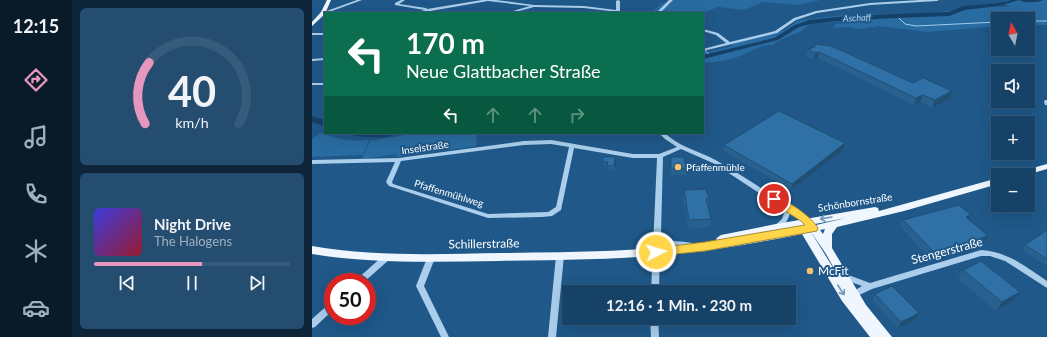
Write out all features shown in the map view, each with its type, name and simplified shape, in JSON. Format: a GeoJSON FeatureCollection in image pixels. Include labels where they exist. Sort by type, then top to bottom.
{"type":"FeatureCollection","features":[{"type":"Feature","properties":{"kind":"main road"},"geometry":{"type":"LineString","coordinates":[[312,25],[323,13],[329,0]]}},
{"type":"Feature","properties":{"kind":"main road"},"geometry":{"type":"LineString","coordinates":[[1035,170],[1047,166]]}},
{"type":"Feature","properties":{"kind":"main road","name":"Schönbornstraße"},"geometry":{"type":"LineString","coordinates":[[656,252],[776,227],[834,224],[917,204],[991,183]]}},
{"type":"Feature","properties":{"kind":"main road","name":"Schönbornstraße"},"geometry":{"type":"LineString","coordinates":[[656,252],[705,246],[917,204]]}},
{"type":"Feature","properties":{"kind":"main road"},"geometry":{"type":"LineString","coordinates":[[829,251],[826,236],[829,228],[834,224]]}},
{"type":"Feature","properties":{"kind":"main road"},"geometry":{"type":"LineString","coordinates":[[806,225],[829,251],[862,308],[886,337]]}},
{"type":"Feature","properties":{"kind":"main road"},"geometry":{"type":"LineString","coordinates":[[806,225],[846,298],[877,337]]}},
{"type":"Feature","properties":{"kind":"main road","name":"Schillerstraße"},"geometry":{"type":"LineString","coordinates":[[312,250],[325,253],[431,258],[560,256],[656,252]]}},
{"type":"Feature","properties":{"kind":"street"},"geometry":{"type":"LineString","coordinates":[[326,12],[360,0]]}},
{"type":"Feature","properties":{"kind":"street"},"geometry":{"type":"LineString","coordinates":[[403,0],[396,4],[427,10]]}},
{"type":"Feature","properties":{"kind":"street"},"geometry":{"type":"LineString","coordinates":[[418,12],[488,0],[534,6],[584,7],[617,12],[618,1]]}},
{"type":"Feature","properties":{"kind":"street"},"geometry":{"type":"LineString","coordinates":[[659,12],[671,0]]}},
{"type":"Feature","properties":{"kind":"street"},"geometry":{"type":"LineString","coordinates":[[704,50],[776,32],[795,19],[816,12],[864,5],[937,0]]}},
{"type":"Feature","properties":{"kind":"street"},"geometry":{"type":"LineString","coordinates":[[512,12],[534,6]]}},
{"type":"Feature","properties":{"kind":"street"},"geometry":{"type":"LineString","coordinates":[[704,30],[718,34],[729,43]]}},
{"type":"Feature","properties":{"kind":"street"},"geometry":{"type":"LineString","coordinates":[[312,34],[324,34]]}},
{"type":"Feature","properties":{"kind":"street"},"geometry":{"type":"LineString","coordinates":[[312,60],[324,59]]}},
{"type":"Feature","properties":{"kind":"street"},"geometry":{"type":"LineString","coordinates":[[312,84],[324,84]]}},
{"type":"Feature","properties":{"kind":"street"},"geometry":{"type":"LineString","coordinates":[[663,134],[666,138],[681,146],[704,155],[786,208],[806,225]]}},
{"type":"Feature","properties":{"kind":"street","name":"Inselstraße"},"geometry":{"type":"LineString","coordinates":[[312,162],[399,160],[524,143],[552,142],[627,155],[660,156]]}},
{"type":"Feature","properties":{"kind":"street","name":"Pfaffenmühlweg"},"geometry":{"type":"LineString","coordinates":[[399,160],[389,182],[391,185],[488,216],[542,215],[550,214],[559,208],[572,145]]}},
{"type":"Feature","properties":{"kind":"street"},"geometry":{"type":"LineString","coordinates":[[655,285],[660,156],[681,146]]}},
{"type":"Feature","properties":{"kind":"street"},"geometry":{"type":"LineString","coordinates":[[776,227],[785,220],[786,208]]}},
{"type":"Feature","properties":{"kind":"street"},"geometry":{"type":"LineString","coordinates":[[657,234],[662,240],[672,245],[689,245]]}},
{"type":"Feature","properties":{"kind":"street","name":"Stengerstraße"},"geometry":{"type":"LineString","coordinates":[[855,294],[870,286],[981,253],[990,253],[1006,257],[1047,285]]}},
{"type":"Feature","properties":{"kind":"street"},"geometry":{"type":"LineString","coordinates":[[552,337],[560,256]]}},
{"type":"Feature","properties":{"kind":"street"},"geometry":{"type":"LineString","coordinates":[[369,273],[387,257]]}},
{"type":"Feature","properties":{"kind":"street"},"geometry":{"type":"LineString","coordinates":[[431,258],[420,286],[445,337]]}},
{"type":"Feature","properties":{"kind":"street"},"geometry":{"type":"LineString","coordinates":[[843,275],[870,286]]}},
{"type":"Feature","properties":{"kind":"street"},"geometry":{"type":"LineString","coordinates":[[312,324],[324,313]]}},
{"type":"Feature","properties":{"kind":"street"},"geometry":{"type":"LineString","coordinates":[[654,325],[655,337]]}},
{"type":"Feature","properties":{"kind":"shaded area"},"geometry":{"type":"Polygon","coordinates":[[[672,0],[821,0],[797,5],[763,2],[744,10],[718,7],[704,13],[652,12],[662,3],[670,4],[672,0]]]}},
{"type":"Feature","properties":{"kind":"shaded area"},"geometry":{"type":"Polygon","coordinates":[[[1008,0],[1047,0],[1047,25],[1035,25],[1035,12],[991,12],[991,27],[928,32],[879,26],[860,29],[848,27],[830,28],[836,26],[834,24],[881,19],[879,18],[809,24],[801,31],[782,39],[773,45],[759,47],[729,59],[704,63],[704,53],[733,46],[731,44],[785,30],[797,21],[844,15],[928,14],[994,4],[1002,7],[1009,6],[1001,2],[1008,0]]]}},
{"type":"Feature","properties":{"kind":"shaded area"},"geometry":{"type":"Polygon","coordinates":[[[320,133],[344,140],[369,140],[363,155],[312,157],[312,139],[320,133]]]}},
{"type":"Feature","properties":{"kind":"shaded area"},"geometry":{"type":"Polygon","coordinates":[[[411,134],[477,134],[476,146],[396,157],[397,154],[362,159],[370,141],[411,134]]]}},
{"type":"Feature","properties":{"kind":"building"},"geometry":{"type":"Polygon","coordinates":[[[815,44],[831,46],[913,83],[923,78],[952,91],[935,100],[923,95],[916,98],[819,52],[815,53],[808,49],[815,47],[815,44]]]}},
{"type":"Feature","properties":{"kind":"building"},"geometry":{"type":"Polygon","coordinates":[[[779,111],[845,143],[792,184],[724,145],[779,111]]]}},
{"type":"Feature","properties":{"kind":"building"},"geometry":{"type":"Polygon","coordinates":[[[603,157],[615,157],[614,165],[607,166],[608,162],[603,162],[603,157]]]}},
{"type":"Feature","properties":{"kind":"building"},"geometry":{"type":"Polygon","coordinates":[[[671,157],[684,157],[685,164],[687,164],[687,169],[671,169],[671,157]]]}},
{"type":"Feature","properties":{"kind":"building"},"geometry":{"type":"Polygon","coordinates":[[[706,189],[709,198],[706,199],[711,219],[689,220],[684,190],[706,189]]]}},
{"type":"Feature","properties":{"kind":"building"},"geometry":{"type":"Polygon","coordinates":[[[959,205],[971,215],[966,217],[988,236],[934,252],[903,220],[959,205]]]}},
{"type":"Feature","properties":{"kind":"building"},"geometry":{"type":"Polygon","coordinates":[[[1047,230],[1047,259],[1025,245],[1047,230]]]}},
{"type":"Feature","properties":{"kind":"building"},"geometry":{"type":"Polygon","coordinates":[[[981,261],[1020,292],[1002,302],[963,270],[981,261]]]}},
{"type":"Feature","properties":{"kind":"building"},"geometry":{"type":"Polygon","coordinates":[[[892,286],[919,313],[901,322],[875,294],[892,286]]]}},
{"type":"Feature","properties":{"kind":"waterway","name":"Aschaff"},"geometry":{"type":"LineString","coordinates":[[704,57],[776,39],[797,26],[809,22],[847,18],[949,14],[964,8],[999,5],[1016,0]]}},
{"type":"Feature","properties":{"kind":"waterway","name":"Aschaff"},"geometry":{"type":"LineString","coordinates":[[1022,0],[1040,0]]}},
{"type":"Feature","properties":{"kind":"waterway"},"geometry":{"type":"LineString","coordinates":[[897,16],[905,24],[916,26],[991,22]]}},
{"type":"Feature","properties":{"kind":"waterway"},"geometry":{"type":"LineString","coordinates":[[1035,21],[1047,21]]}},
{"type":"Feature","properties":{"kind":"waterway"},"geometry":{"type":"LineString","coordinates":[[704,50],[710,55]]}},
{"type":"Feature","properties":{"kind":"waterway","name":"Aschaff"},"geometry":{"type":"LineString","coordinates":[[312,119],[324,123]]}},
{"type":"Feature","properties":{"kind":"waterway","name":"Aschaff"},"geometry":{"type":"LineString","coordinates":[[359,134],[377,134]]}},
{"type":"Feature","properties":{"kind":"place","name":"Pfaffenmühle"},"geometry":{"type":"Point","coordinates":[678,167]}},
{"type":"Feature","properties":{"kind":"place","name":"McFit"},"geometry":{"type":"Point","coordinates":[810,271]}},
{"type":"Feature","properties":{"kind":"route"},"geometry":{"type":"LineString","coordinates":[[656,252],[688,249],[813,228],[804,218],[774,199]]}}]}
